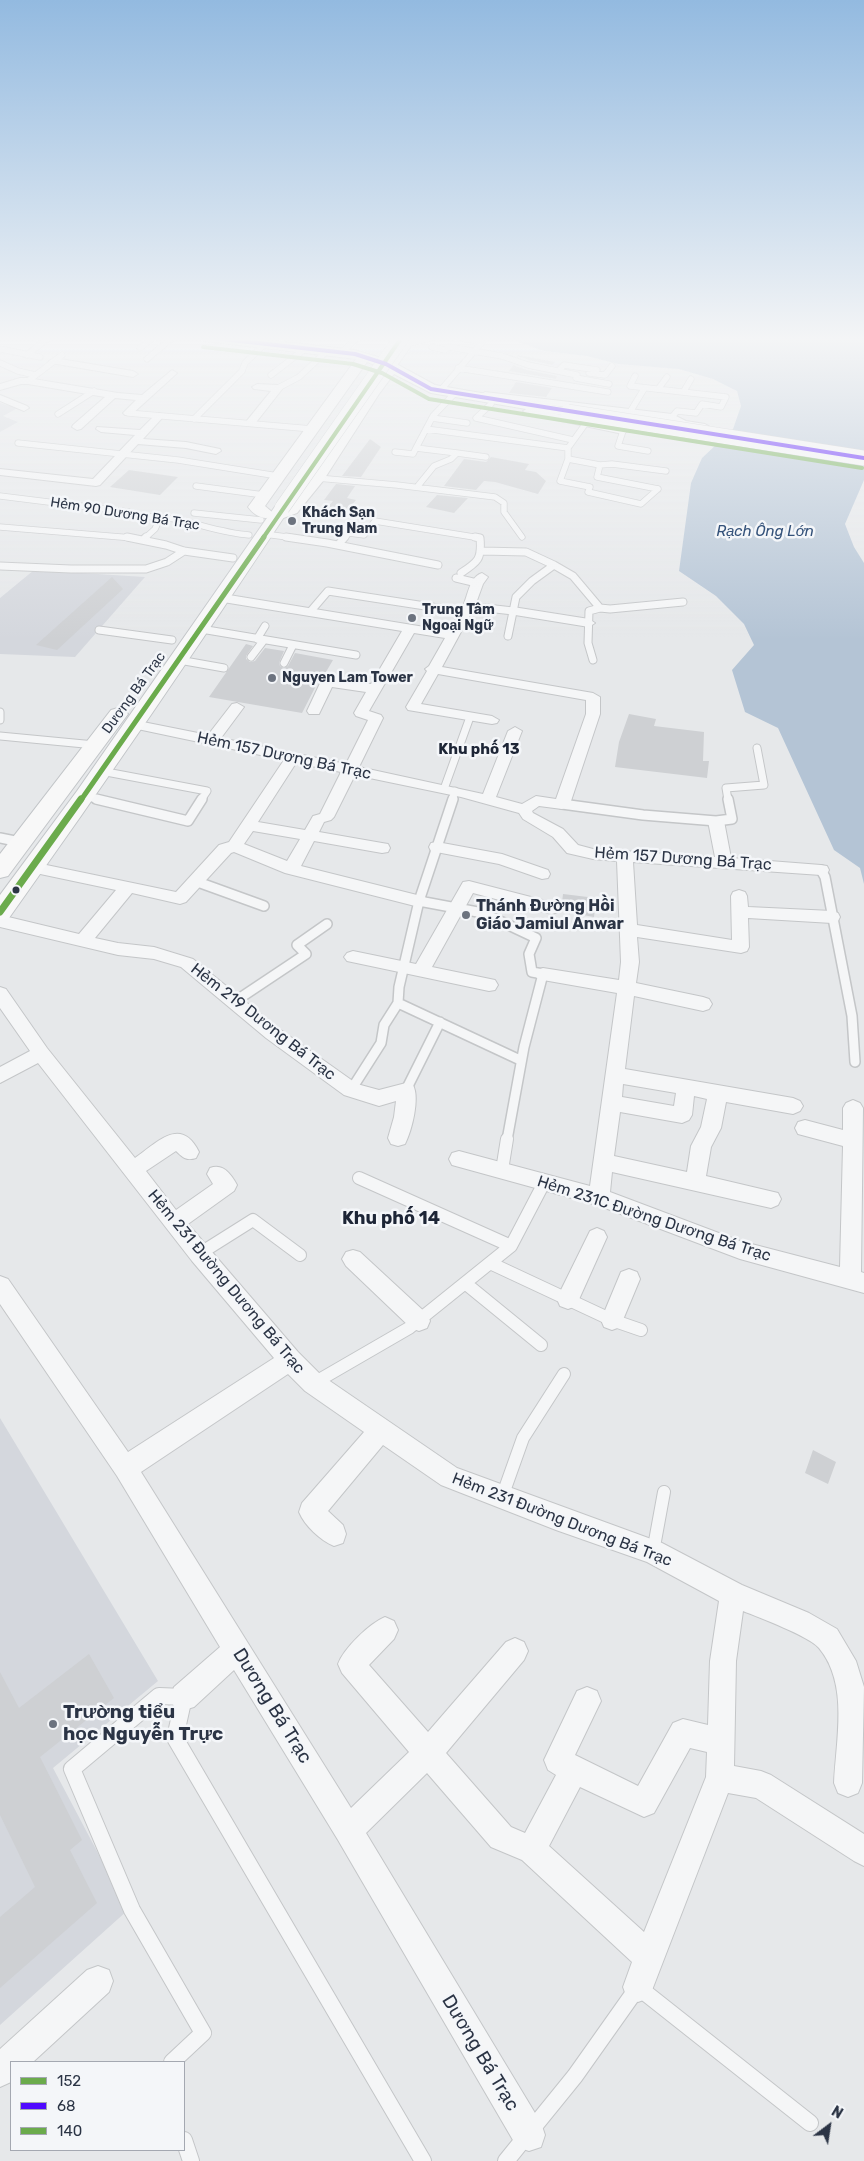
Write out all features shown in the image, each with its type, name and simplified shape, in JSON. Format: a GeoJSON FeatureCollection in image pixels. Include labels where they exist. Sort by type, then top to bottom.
{"type":"FeatureCollection","features":[{"type":"Feature","properties":{"kind":"main road","name":"Dương Bá Trạc"},"geometry":{"type":"LineString","coordinates":[[0,912],[88,782],[133,724],[223,598],[267,516],[278,476],[306,438]]}},
{"type":"Feature","properties":{"kind":"main road"},"geometry":{"type":"LineString","coordinates":[[267,516],[322,438]]}},
{"type":"Feature","properties":{"kind":"main road"},"geometry":{"type":"LineString","coordinates":[[267,516],[326,438]]}},
{"type":"Feature","properties":{"kind":"main road","name":"Dương Bá Trạc"},"geometry":{"type":"LineString","coordinates":[[0,870],[10,840],[88,782],[95,745],[172,640],[267,516],[291,510],[317,478],[343,438]]}},
{"type":"Feature","properties":{"kind":"main road"},"geometry":{"type":"LineString","coordinates":[[734,438],[864,458]]}},
{"type":"Feature","properties":{"kind":"street"},"geometry":{"type":"LineString","coordinates":[[0,472],[96,483],[137,438]]}},
{"type":"Feature","properties":{"kind":"street"},"geometry":{"type":"LineString","coordinates":[[143,438],[204,447],[216,452]]}},
{"type":"Feature","properties":{"kind":"street"},"geometry":{"type":"LineString","coordinates":[[480,580],[467,609],[432,669],[413,707],[492,720]]}},
{"type":"Feature","properties":{"kind":"street"},"geometry":{"type":"LineString","coordinates":[[223,598],[451,635]]}},
{"type":"Feature","properties":{"kind":"street"},"geometry":{"type":"LineString","coordinates":[[513,612],[589,623]]}},
{"type":"Feature","properties":{"kind":"street"},"geometry":{"type":"LineString","coordinates":[[291,869],[318,819],[326,817],[351,770],[376,718],[361,713],[410,628]]}},
{"type":"Feature","properties":{"kind":"street"},"geometry":{"type":"LineString","coordinates":[[432,669],[593,697],[593,714],[562,804],[536,801],[524,810]]}},
{"type":"Feature","properties":{"kind":"street"},"geometry":{"type":"LineString","coordinates":[[314,711],[327,682],[375,689]]}},
{"type":"Feature","properties":{"kind":"street"},"geometry":{"type":"LineString","coordinates":[[211,741],[237,707]]}},
{"type":"Feature","properties":{"kind":"street","name":"Hẻm 157 Dương Bá Trạc"},"geometry":{"type":"LineString","coordinates":[[133,724],[449,790],[524,810],[528,816],[558,833],[573,849],[593,854],[822,870]]}},
{"type":"Feature","properties":{"kind":"street"},"geometry":{"type":"LineString","coordinates":[[488,800],[515,731]]}},
{"type":"Feature","properties":{"kind":"street"},"geometry":{"type":"LineString","coordinates":[[235,846],[292,758]]}},
{"type":"Feature","properties":{"kind":"street"},"geometry":{"type":"LineString","coordinates":[[716,821],[724,862]]}},
{"type":"Feature","properties":{"kind":"street"},"geometry":{"type":"LineString","coordinates":[[248,825],[310,834],[382,848]]}},
{"type":"Feature","properties":{"kind":"street"},"geometry":{"type":"LineString","coordinates":[[32,867],[180,898],[224,849],[235,846],[291,869],[419,901]]}},
{"type":"Feature","properties":{"kind":"street"},"geometry":{"type":"LineString","coordinates":[[436,848],[502,859],[542,874]]}},
{"type":"Feature","properties":{"kind":"street"},"geometry":{"type":"LineString","coordinates":[[599,1197],[630,962],[625,857]]}},
{"type":"Feature","properties":{"kind":"street"},"geometry":{"type":"LineString","coordinates":[[412,970],[459,907],[470,886],[552,908]]}},
{"type":"Feature","properties":{"kind":"street"},"geometry":{"type":"LineString","coordinates":[[82,941],[128,887]]}},
{"type":"Feature","properties":{"kind":"street"},"geometry":{"type":"LineString","coordinates":[[629,930],[741,947],[739,904],[832,917]]}},
{"type":"Feature","properties":{"kind":"street","name":"Hẻm 219 Dương Bá Trạc"},"geometry":{"type":"LineString","coordinates":[[0,921],[118,949],[154,952],[187,963],[272,1033],[351,1090],[379,1098],[406,1090]]}},
{"type":"Feature","properties":{"kind":"street"},"geometry":{"type":"LineString","coordinates":[[353,957],[489,985]]}},
{"type":"Feature","properties":{"kind":"street"},"geometry":{"type":"LineString","coordinates":[[543,974],[627,988],[703,1004]]}},
{"type":"Feature","properties":{"kind":"street","name":"Hẻm 231 Đường Dương Bá Trạc"},"geometry":{"type":"LineString","coordinates":[[0,994],[41,1053],[199,1254],[290,1360],[314,1383],[449,1476],[652,1552],[733,1594],[800,1622],[828,1638],[847,1670],[852,1694],[848,1783]]}},
{"type":"Feature","properties":{"kind":"street"},"geometry":{"type":"LineString","coordinates":[[0,1076],[41,1053]]}},
{"type":"Feature","properties":{"kind":"street"},"geometry":{"type":"LineString","coordinates":[[616,1075],[793,1106]]}},
{"type":"Feature","properties":{"kind":"street"},"geometry":{"type":"LineString","coordinates":[[612,1103],[682,1115],[686,1087]]}},
{"type":"Feature","properties":{"kind":"street"},"geometry":{"type":"LineString","coordinates":[[398,1138],[404,1117],[406,1090]]}},
{"type":"Feature","properties":{"kind":"street"},"geometry":{"type":"LineString","coordinates":[[695,1182],[701,1146],[711,1128],[718,1093]]}},
{"type":"Feature","properties":{"kind":"street"},"geometry":{"type":"LineString","coordinates":[[853,1108],[852,1140],[857,1281]]}},
{"type":"Feature","properties":{"kind":"street"},"geometry":{"type":"LineString","coordinates":[[805,1128],[852,1140]]}},
{"type":"Feature","properties":{"kind":"street"},"geometry":{"type":"LineString","coordinates":[[132,1170],[178,1140],[189,1152]]}},
{"type":"Feature","properties":{"kind":"street","name":"Hẻm 231C Đường Dương Bá Trạc"},"geometry":{"type":"LineString","coordinates":[[459,1159],[599,1197],[740,1250],[857,1281]]}},
{"type":"Feature","properties":{"kind":"street"},"geometry":{"type":"LineString","coordinates":[[604,1162],[771,1199]]}},
{"type":"Feature","properties":{"kind":"street"},"geometry":{"type":"LineString","coordinates":[[174,1223],[227,1185],[217,1174]]}},
{"type":"Feature","properties":{"kind":"street"},"geometry":{"type":"LineString","coordinates":[[568,1299],[597,1237]]}},
{"type":"Feature","properties":{"kind":"street"},"geometry":{"type":"LineString","coordinates":[[354,1259],[418,1321]]}},
{"type":"Feature","properties":{"kind":"street"},"geometry":{"type":"LineString","coordinates":[[612,1320],[629,1279]]}},
{"type":"Feature","properties":{"kind":"street","name":"Dương Bá Trạc"},"geometry":{"type":"LineString","coordinates":[[0,1286],[125,1468],[348,1830],[529,2135]]}},
{"type":"Feature","properties":{"kind":"street"},"geometry":{"type":"LineString","coordinates":[[125,1468],[290,1360]]}},
{"type":"Feature","properties":{"kind":"street"},"geometry":{"type":"LineString","coordinates":[[334,1534],[311,1512],[382,1430]]}},
{"type":"Feature","properties":{"kind":"street"},"geometry":{"type":"LineString","coordinates":[[638,1987],[720,1777],[723,1661],[733,1594]]}},
{"type":"Feature","properties":{"kind":"street"},"geometry":{"type":"LineString","coordinates":[[386,1630],[351,1664],[501,1837],[532,1850],[649,1957]]}},
{"type":"Feature","properties":{"kind":"street"},"geometry":{"type":"LineString","coordinates":[[184,1697],[237,1650]]}},
{"type":"Feature","properties":{"kind":"street"},"geometry":{"type":"LineString","coordinates":[[348,1830],[428,1753],[514,1651]]}},
{"type":"Feature","properties":{"kind":"street"},"geometry":{"type":"LineString","coordinates":[[587,1701],[558,1760],[574,1770],[644,1803],[683,1733],[721,1742]]}},
{"type":"Feature","properties":{"kind":"street"},"geometry":{"type":"LineString","coordinates":[[532,1850],[574,1770]]}},
{"type":"Feature","properties":{"kind":"street"},"geometry":{"type":"LineString","coordinates":[[720,1777],[761,1785],[864,1851]]}},
{"type":"Feature","properties":{"kind":"street"},"geometry":{"type":"LineString","coordinates":[[11,2061],[98,1981]]}},
{"type":"Feature","properties":{"kind":"street"},"geometry":{"type":"LineString","coordinates":[[0,2071],[10,2062]]}},
{"type":"Feature","properties":{"kind":"lane"},"geometry":{"type":"LineString","coordinates":[[395,452],[413,454],[421,438]]}},
{"type":"Feature","properties":{"kind":"lane"},"geometry":{"type":"LineString","coordinates":[[492,438],[568,448]]}},
{"type":"Feature","properties":{"kind":"lane"},"geometry":{"type":"LineString","coordinates":[[564,438],[573,440],[568,448],[568,459],[560,481],[590,487],[588,492],[641,504],[658,489],[597,478],[600,466]]}},
{"type":"Feature","properties":{"kind":"lane"},"geometry":{"type":"LineString","coordinates":[[621,438],[618,446],[648,451]]}},
{"type":"Feature","properties":{"kind":"lane"},"geometry":{"type":"LineString","coordinates":[[18,443],[178,460],[278,476]]}},
{"type":"Feature","properties":{"kind":"lane"},"geometry":{"type":"LineString","coordinates":[[416,448],[486,457]]}},
{"type":"Feature","properties":{"kind":"lane"},"geometry":{"type":"LineString","coordinates":[[417,487],[434,466],[451,459],[457,453]]}},
{"type":"Feature","properties":{"kind":"lane"},"geometry":{"type":"LineString","coordinates":[[568,459],[600,466],[612,464],[666,471]]}},
{"type":"Feature","properties":{"kind":"lane"},"geometry":{"type":"LineString","coordinates":[[317,478],[476,493],[501,499],[504,503],[504,512],[522,537]]}},
{"type":"Feature","properties":{"kind":"lane"},"geometry":{"type":"LineString","coordinates":[[196,486],[338,545],[438,566]]}},
{"type":"Feature","properties":{"kind":"lane","name":"Hẻm 90 Dương Bá Trạc"},"geometry":{"type":"LineString","coordinates":[[0,496],[129,512],[136,516],[203,525],[212,530],[230,534],[267,516]]}},
{"type":"Feature","properties":{"kind":"lane"},"geometry":{"type":"LineString","coordinates":[[194,513],[220,517],[223,515],[267,516]]}},
{"type":"Feature","properties":{"kind":"lane"},"geometry":{"type":"LineString","coordinates":[[143,540],[155,528],[160,518]]}},
{"type":"Feature","properties":{"kind":"lane"},"geometry":{"type":"LineString","coordinates":[[338,545],[349,533],[364,535],[375,522],[480,538],[482,551],[480,560],[459,575],[480,580]]}},
{"type":"Feature","properties":{"kind":"lane"},"geometry":{"type":"LineString","coordinates":[[0,527],[143,540],[184,551],[233,558]]}},
{"type":"Feature","properties":{"kind":"lane"},"geometry":{"type":"LineString","coordinates":[[0,566],[71,569],[146,569],[167,562],[184,551]]}},
{"type":"Feature","properties":{"kind":"lane"},"geometry":{"type":"LineString","coordinates":[[482,551],[526,552],[573,576],[600,608]]}},
{"type":"Feature","properties":{"kind":"lane"},"geometry":{"type":"LineString","coordinates":[[508,636],[516,597],[532,581],[554,566]]}},
{"type":"Feature","properties":{"kind":"lane"},"geometry":{"type":"LineString","coordinates":[[310,612],[328,591],[467,609],[513,612]]}},
{"type":"Feature","properties":{"kind":"lane"},"geometry":{"type":"LineString","coordinates":[[593,660],[588,643],[590,611],[600,608],[610,609],[683,602]]}},
{"type":"Feature","properties":{"kind":"lane"},"geometry":{"type":"LineString","coordinates":[[252,657],[265,626]]}},
{"type":"Feature","properties":{"kind":"lane"},"geometry":{"type":"LineString","coordinates":[[201,629],[356,655]]}},
{"type":"Feature","properties":{"kind":"lane"},"geometry":{"type":"LineString","coordinates":[[99,630],[172,640]]}},
{"type":"Feature","properties":{"kind":"lane"},"geometry":{"type":"LineString","coordinates":[[284,663],[294,645]]}},
{"type":"Feature","properties":{"kind":"lane"},"geometry":{"type":"LineString","coordinates":[[179,660],[224,668]]}},
{"type":"Feature","properties":{"kind":"lane"},"geometry":{"type":"LineString","coordinates":[[0,712],[0,720]]}},
{"type":"Feature","properties":{"kind":"lane"},"geometry":{"type":"LineString","coordinates":[[351,1090],[381,1043],[384,1024],[398,1003],[412,970],[419,901],[436,848],[449,790],[470,717]]}},
{"type":"Feature","properties":{"kind":"lane"},"geometry":{"type":"LineString","coordinates":[[0,736],[95,745]]}},
{"type":"Feature","properties":{"kind":"lane"},"geometry":{"type":"LineString","coordinates":[[562,804],[643,815],[716,821],[732,819],[726,788],[764,785],[757,748]]}},
{"type":"Feature","properties":{"kind":"lane"},"geometry":{"type":"LineString","coordinates":[[88,782],[207,791],[188,821],[88,782]]}},
{"type":"Feature","properties":{"kind":"lane","name":"Hẻm 157 Dương Bá Trạc"},"geometry":{"type":"LineString","coordinates":[[822,870],[825,877],[852,1016],[855,1062]]}},
{"type":"Feature","properties":{"kind":"lane"},"geometry":{"type":"LineString","coordinates":[[196,881],[264,906]]}},
{"type":"Feature","properties":{"kind":"lane"},"geometry":{"type":"LineString","coordinates":[[419,901],[483,913],[536,938],[529,954],[532,972],[543,974],[532,1005],[520,1060],[502,1170]]}},
{"type":"Feature","properties":{"kind":"lane"},"geometry":{"type":"LineString","coordinates":[[234,1002],[306,954],[297,945],[327,924]]}},
{"type":"Feature","properties":{"kind":"lane"},"geometry":{"type":"LineString","coordinates":[[398,1003],[520,1060]]}},
{"type":"Feature","properties":{"kind":"lane"},"geometry":{"type":"LineString","coordinates":[[406,1090],[440,1022]]}},
{"type":"Feature","properties":{"kind":"lane"},"geometry":{"type":"LineString","coordinates":[[359,1178],[511,1246]]}},
{"type":"Feature","properties":{"kind":"lane"},"geometry":{"type":"LineString","coordinates":[[314,1383],[418,1321],[511,1246],[545,1182]]}},
{"type":"Feature","properties":{"kind":"lane"},"geometry":{"type":"LineString","coordinates":[[199,1254],[253,1220],[300,1255]]}},
{"type":"Feature","properties":{"kind":"lane"},"geometry":{"type":"LineString","coordinates":[[490,1263],[612,1320],[641,1330]]}},
{"type":"Feature","properties":{"kind":"lane"},"geometry":{"type":"LineString","coordinates":[[465,1283],[540,1345]]}},
{"type":"Feature","properties":{"kind":"lane"},"geometry":{"type":"LineString","coordinates":[[502,1497],[523,1438],[564,1374]]}},
{"type":"Feature","properties":{"kind":"lane"},"geometry":{"type":"LineString","coordinates":[[652,1552],[664,1492]]}},
{"type":"Feature","properties":{"kind":"lane"},"geometry":{"type":"LineString","coordinates":[[173,2061],[202,2034],[132,1910],[72,1769],[159,1696],[184,1697],[175,1738],[423,2161]]}},
{"type":"Feature","properties":{"kind":"lane"},"geometry":{"type":"LineString","coordinates":[[506,2161],[529,2135],[612,2028],[638,1987],[810,2122]]}},
{"type":"Feature","properties":{"kind":"lane"},"geometry":{"type":"LineString","coordinates":[[185,2143],[192,2161]]}},
{"type":"Feature","properties":{"kind":"shaded area"},"geometry":{"type":"Polygon","coordinates":[[[34,570],[145,577],[75,657],[0,654],[0,598],[34,570]]]}},
{"type":"Feature","properties":{"kind":"shaded area","name":"Trường tiểu học Nguyễn Trực"},"geometry":{"type":"Polygon","coordinates":[[[0,1418],[158,1681],[53,1768],[128,1910],[0,2025],[0,1418]]]}},
{"type":"Feature","properties":{"kind":"water","name":"Rạch Ông Lớn"},"geometry":{"type":"Polygon","coordinates":[[[724,438],[864,438],[864,480],[845,524],[854,547],[864,563],[864,884],[860,868],[834,850],[778,728],[745,712],[732,670],[754,645],[744,624],[716,596],[679,571],[691,483],[702,458],[724,438]]]}},
{"type":"Feature","properties":{"kind":"building"},"geometry":{"type":"Polygon","coordinates":[[[370,439],[381,447],[361,477],[342,476],[370,439]]]}},
{"type":"Feature","properties":{"kind":"building"},"geometry":{"type":"Polygon","coordinates":[[[491,457],[529,464],[525,470],[536,472],[546,481],[538,494],[495,482],[484,481],[476,490],[444,486],[464,459],[486,462],[491,457]]]}},
{"type":"Feature","properties":{"kind":"building"},"geometry":{"type":"Polygon","coordinates":[[[129,470],[178,477],[160,495],[110,487],[129,470]]]}},
{"type":"Feature","properties":{"kind":"building"},"geometry":{"type":"Polygon","coordinates":[[[336,484],[355,486],[347,498],[356,500],[340,520],[319,517],[333,501],[324,500],[336,484]]]}},
{"type":"Feature","properties":{"kind":"building"},"geometry":{"type":"Polygon","coordinates":[[[437,495],[468,498],[454,513],[426,507],[437,495]]]}},
{"type":"Feature","properties":{"kind":"building"},"geometry":{"type":"Polygon","coordinates":[[[112,577],[123,589],[57,650],[36,645],[112,577]]]}},
{"type":"Feature","properties":{"kind":"building","name":"Nguyen Lam Tower"},"geometry":{"type":"Polygon","coordinates":[[[246,644],[253,646],[246,656],[246,659],[250,662],[255,661],[265,648],[284,651],[279,663],[284,668],[288,666],[295,653],[333,660],[323,677],[320,678],[302,713],[209,697],[246,644]]]}},
{"type":"Feature","properties":{"kind":"building"},"geometry":{"type":"Polygon","coordinates":[[[629,714],[656,719],[654,726],[704,732],[703,761],[709,761],[707,778],[615,767],[619,742],[629,714]]]}},
{"type":"Feature","properties":{"kind":"building"},"geometry":{"type":"Polygon","coordinates":[[[563,894],[596,898],[594,917],[561,911],[563,894]]]}},
{"type":"Feature","properties":{"kind":"building"},"geometry":{"type":"Polygon","coordinates":[[[813,1450],[836,1462],[828,1484],[805,1473],[813,1450]]]}},
{"type":"Feature","properties":{"kind":"building"},"geometry":{"type":"Polygon","coordinates":[[[89,1654],[114,1698],[40,1757],[82,1840],[70,1850],[97,1903],[0,1988],[0,1917],[35,1887],[0,1815],[0,1672],[19,1708],[89,1654]]]}},
{"type":"Feature","properties":{"kind":"transit line","name":"152"},"geometry":{"type":"LineString","coordinates":[[0,912],[153,698],[332,438]]}},
{"type":"Feature","properties":{"kind":"transit line","name":"140"},"geometry":{"type":"LineString","coordinates":[[673,438],[862,468]]}},
{"type":"Feature","properties":{"kind":"transit line","name":"68"},"geometry":{"type":"LineString","coordinates":[[738,438],[864,458]]}},
{"type":"Feature","properties":{"kind":"place","name":"Khách Sạn Trung Nam"},"geometry":{"type":"Point","coordinates":[292,521]}},
{"type":"Feature","properties":{"kind":"place","name":"Trung Tâm Ngoại Ngữ"},"geometry":{"type":"Point","coordinates":[412,618]}},
{"type":"Feature","properties":{"kind":"place","name":"Nguyen Lam Tower"},"geometry":{"type":"Point","coordinates":[272,678]}},
{"type":"Feature","properties":{"kind":"place","name":"Thánh Đường Hồi Giáo Jamiul Anwar"},"geometry":{"type":"Point","coordinates":[466,915]}},
{"type":"Feature","properties":{"kind":"place","name":"Trường tiểu học Nguyễn Trực"},"geometry":{"type":"Point","coordinates":[53,1724]}},
{"type":"Feature","properties":{"kind":"district","name":"Khu phố 13"},"geometry":{"type":"Point","coordinates":[479,750]}},
{"type":"Feature","properties":{"kind":"district","name":"Khu phố 14"},"geometry":{"type":"Point","coordinates":[391,1219]}}]}
